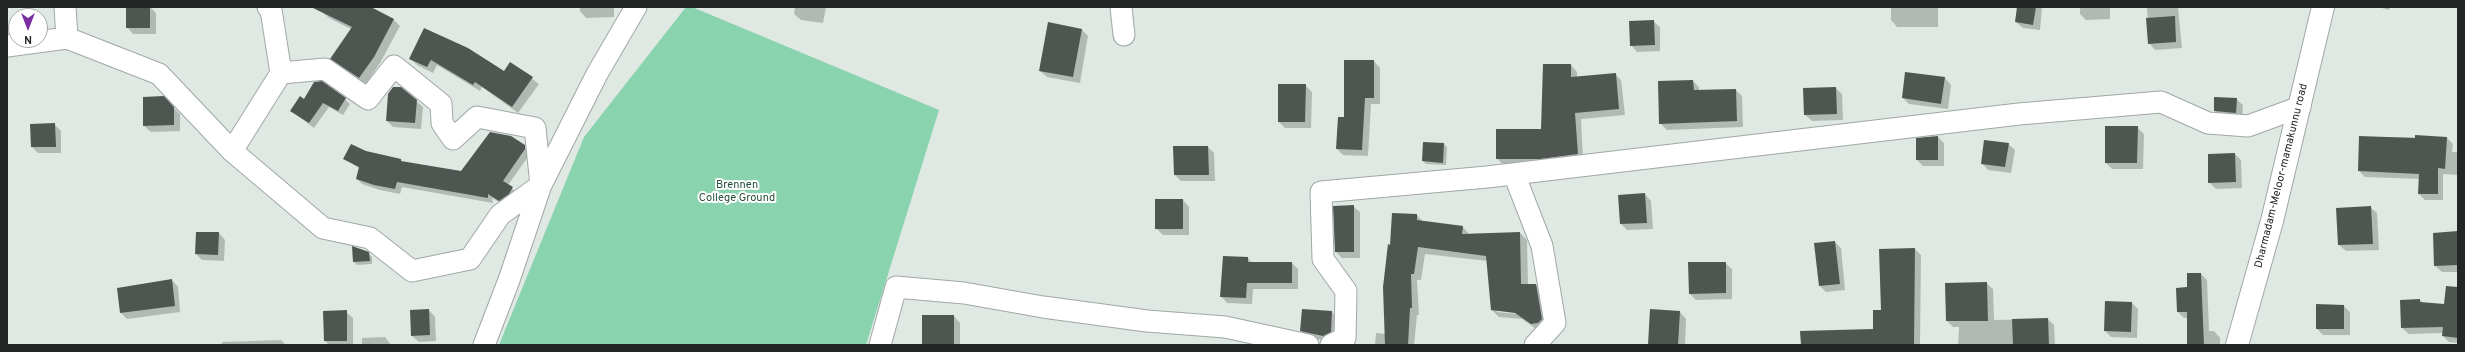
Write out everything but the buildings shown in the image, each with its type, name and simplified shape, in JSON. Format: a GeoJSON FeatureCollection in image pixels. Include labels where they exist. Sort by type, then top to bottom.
{"type":"FeatureCollection","features":[{"type":"Feature","properties":{"kind":"main road","name":"Dharmadam-Meloor-mamakunnu road"},"geometry":{"type":"LineString","coordinates":[[2237,345],[2272,221],[2323,7]]}},
{"type":"Feature","properties":{"kind":"street"},"geometry":{"type":"LineString","coordinates":[[65,7],[67,38]]}},
{"type":"Feature","properties":{"kind":"street"},"geometry":{"type":"LineString","coordinates":[[232,151],[281,73],[271,10],[268,7]]}},
{"type":"Feature","properties":{"kind":"street"},"geometry":{"type":"LineString","coordinates":[[484,345],[509,280],[541,185],[597,74],[636,7]]}},
{"type":"Feature","properties":{"kind":"street"},"geometry":{"type":"LineString","coordinates":[[1120,7],[1124,35]]}},
{"type":"Feature","properties":{"kind":"street"},"geometry":{"type":"LineString","coordinates":[[7,46],[67,38],[159,74],[232,151],[323,228],[370,238],[412,270],[470,259],[500,215],[541,185]]}},
{"type":"Feature","properties":{"kind":"street"},"geometry":{"type":"LineString","coordinates":[[281,73],[325,69],[368,98],[394,66],[441,104],[442,123],[453,139],[477,117],[535,128],[541,185]]}},
{"type":"Feature","properties":{"kind":"street"},"geometry":{"type":"LineString","coordinates":[[1331,345],[1346,338],[1346,291],[1323,259],[1321,192],[1514,174],[2027,113],[2161,102],[2208,123],[2248,126],[2300,107]]}},
{"type":"Feature","properties":{"kind":"street"},"geometry":{"type":"LineString","coordinates":[[1514,174],[1542,246],[1555,323],[1535,345]]}},
{"type":"Feature","properties":{"kind":"street"},"geometry":{"type":"LineString","coordinates":[[880,345],[896,287],[964,293],[1043,307],[1147,321],[1225,327],[1308,345]]}},
{"type":"Feature","properties":{"kind":"green space","name":"Brennen College Ground"},"geometry":{"type":"Polygon","coordinates":[[[686,7],[692,7],[939,110],[866,345],[499,345],[584,137],[686,7]]]}}]}
